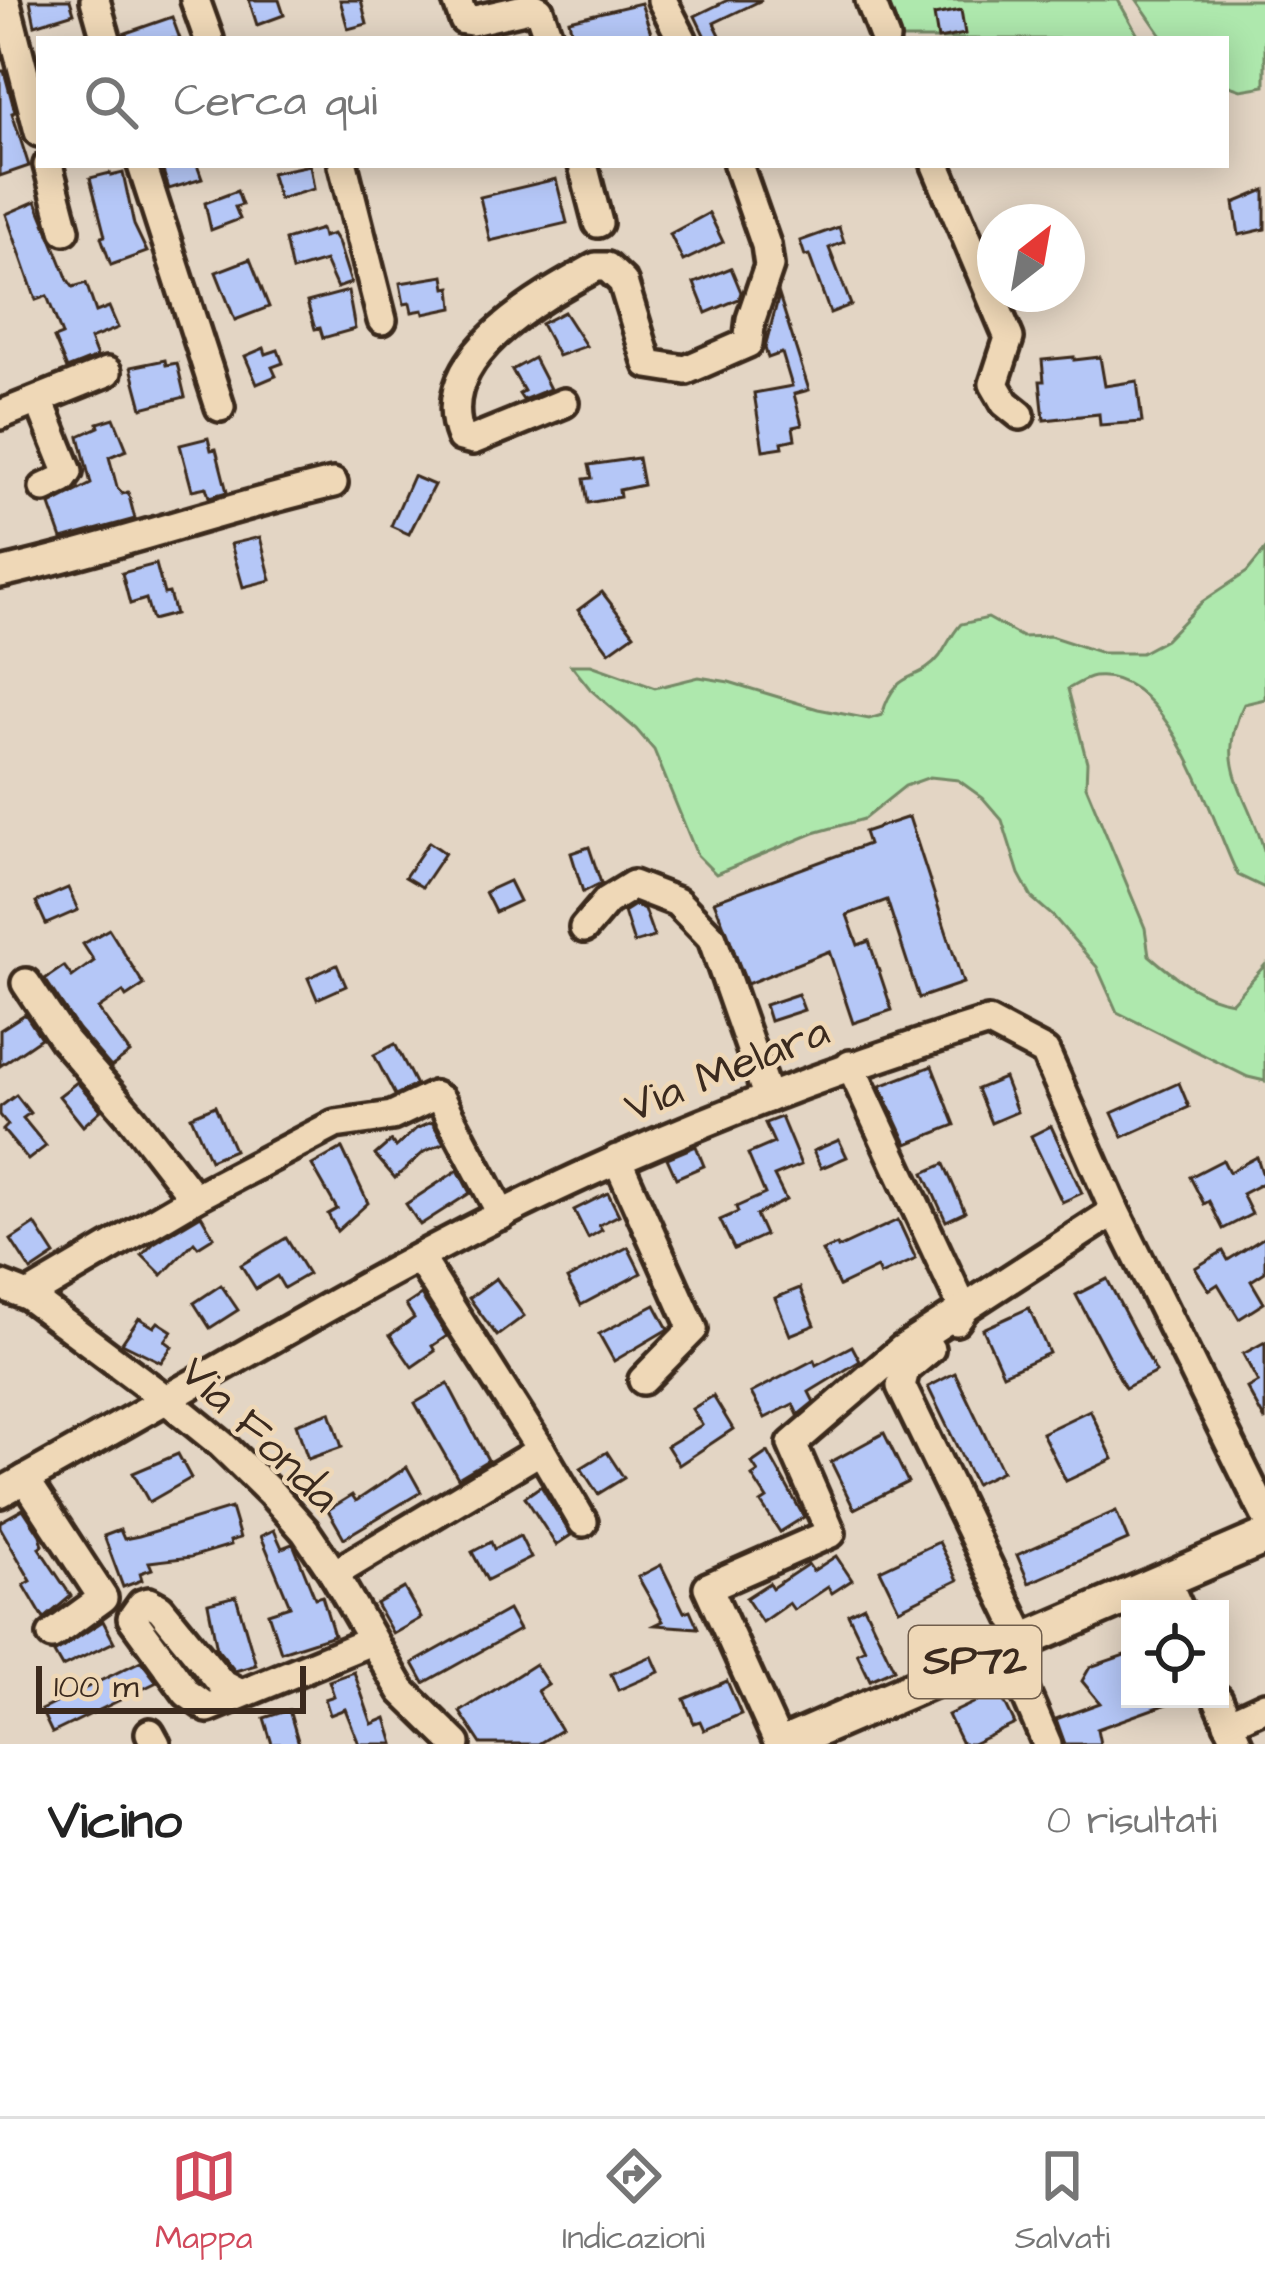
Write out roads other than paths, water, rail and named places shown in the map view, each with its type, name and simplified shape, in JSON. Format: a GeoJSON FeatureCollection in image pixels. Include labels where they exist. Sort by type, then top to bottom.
{"type":"FeatureCollection","features":[{"type":"Feature","properties":{"kind":"main road","name":"SP72"},"geometry":{"type":"LineString","coordinates":[[782,1744],[1015,1644],[1172,1594],[1265,1537]]}},
{"type":"Feature","properties":{"kind":"street"},"geometry":{"type":"LineString","coordinates":[[5,0],[36,120]]}},
{"type":"Feature","properties":{"kind":"street"},"geometry":{"type":"LineString","coordinates":[[95,0],[105,36]]}},
{"type":"Feature","properties":{"kind":"street"},"geometry":{"type":"LineString","coordinates":[[195,0],[208,36]]}},
{"type":"Feature","properties":{"kind":"street"},"geometry":{"type":"LineString","coordinates":[[457,0],[464,20],[471,21],[539,10],[549,36]]}},
{"type":"Feature","properties":{"kind":"street"},"geometry":{"type":"LineString","coordinates":[[662,0],[680,36]]}},
{"type":"Feature","properties":{"kind":"street"},"geometry":{"type":"LineString","coordinates":[[870,0],[884,36]]}},
{"type":"Feature","properties":{"kind":"street"},"geometry":{"type":"LineString","coordinates":[[49,168],[65,230]]}},
{"type":"Feature","properties":{"kind":"street"},"geometry":{"type":"LineString","coordinates":[[143,168],[220,407]]}},
{"type":"Feature","properties":{"kind":"street"},"geometry":{"type":"LineString","coordinates":[[344,168],[382,320]]}},
{"type":"Feature","properties":{"kind":"street"},"geometry":{"type":"LineString","coordinates":[[584,168],[598,223]]}},
{"type":"Feature","properties":{"kind":"street"},"geometry":{"type":"LineString","coordinates":[[564,403],[473,440],[461,437],[458,428],[459,387],[490,339],[532,302],[596,267],[607,267],[623,282],[648,364],[686,370],[748,344],[769,266],[739,168]]}},
{"type":"Feature","properties":{"kind":"street"},"geometry":{"type":"LineString","coordinates":[[937,168],[1009,338],[994,384],[1005,403],[1020,415]]}},
{"type":"Feature","properties":{"kind":"street"},"geometry":{"type":"LineString","coordinates":[[0,415],[106,372]]}},
{"type":"Feature","properties":{"kind":"street"},"geometry":{"type":"LineString","coordinates":[[39,400],[68,472],[44,488]]}},
{"type":"Feature","properties":{"kind":"street"},"geometry":{"type":"LineString","coordinates":[[0,573],[333,484]]}},
{"type":"Feature","properties":{"kind":"street"},"geometry":{"type":"LineString","coordinates":[[584,928],[607,901],[633,885],[677,902],[712,938],[767,1098]]}},
{"type":"Feature","properties":{"kind":"street"},"geometry":{"type":"LineString","coordinates":[[26,982],[64,1040],[194,1198]]}},
{"type":"Feature","properties":{"kind":"street","name":"Via Melara"},"geometry":{"type":"LineString","coordinates":[[13,1486],[419,1258],[617,1160],[850,1065],[988,1022],[1046,1052],[1115,1211],[1265,1514]]}},
{"type":"Feature","properties":{"kind":"street"},"geometry":{"type":"LineString","coordinates":[[850,1065],[964,1310]]}},
{"type":"Feature","properties":{"kind":"street"},"geometry":{"type":"LineString","coordinates":[[8,1289],[334,1124],[392,1116],[434,1096],[441,1100],[502,1216]]}},
{"type":"Feature","properties":{"kind":"street"},"geometry":{"type":"LineString","coordinates":[[617,1160],[693,1329],[643,1380]]}},
{"type":"Feature","properties":{"kind":"street"},"geometry":{"type":"LineString","coordinates":[[782,1744],[708,1587],[831,1533],[792,1444],[902,1349],[1115,1211]]}},
{"type":"Feature","properties":{"kind":"street"},"geometry":{"type":"LineString","coordinates":[[419,1258],[583,1522]]}},
{"type":"Feature","properties":{"kind":"street","name":"Via Fonda"},"geometry":{"type":"LineString","coordinates":[[8,1289],[167,1401],[271,1493],[334,1574],[402,1691],[456,1744]]}},
{"type":"Feature","properties":{"kind":"street"},"geometry":{"type":"LineString","coordinates":[[964,1310],[947,1333],[905,1370],[901,1386],[1015,1644],[1047,1744]]}},
{"type":"Feature","properties":{"kind":"street"},"geometry":{"type":"LineString","coordinates":[[334,1574],[541,1450]]}},
{"type":"Feature","properties":{"kind":"street"},"geometry":{"type":"LineString","coordinates":[[13,1486],[104,1598],[52,1635]]}},
{"type":"Feature","properties":{"kind":"street"},"geometry":{"type":"LineString","coordinates":[[241,1694],[370,1641]]}},
{"type":"Feature","properties":{"kind":"street"},"geometry":{"type":"LineString","coordinates":[[1228,1722],[1265,1706]]}}]}
